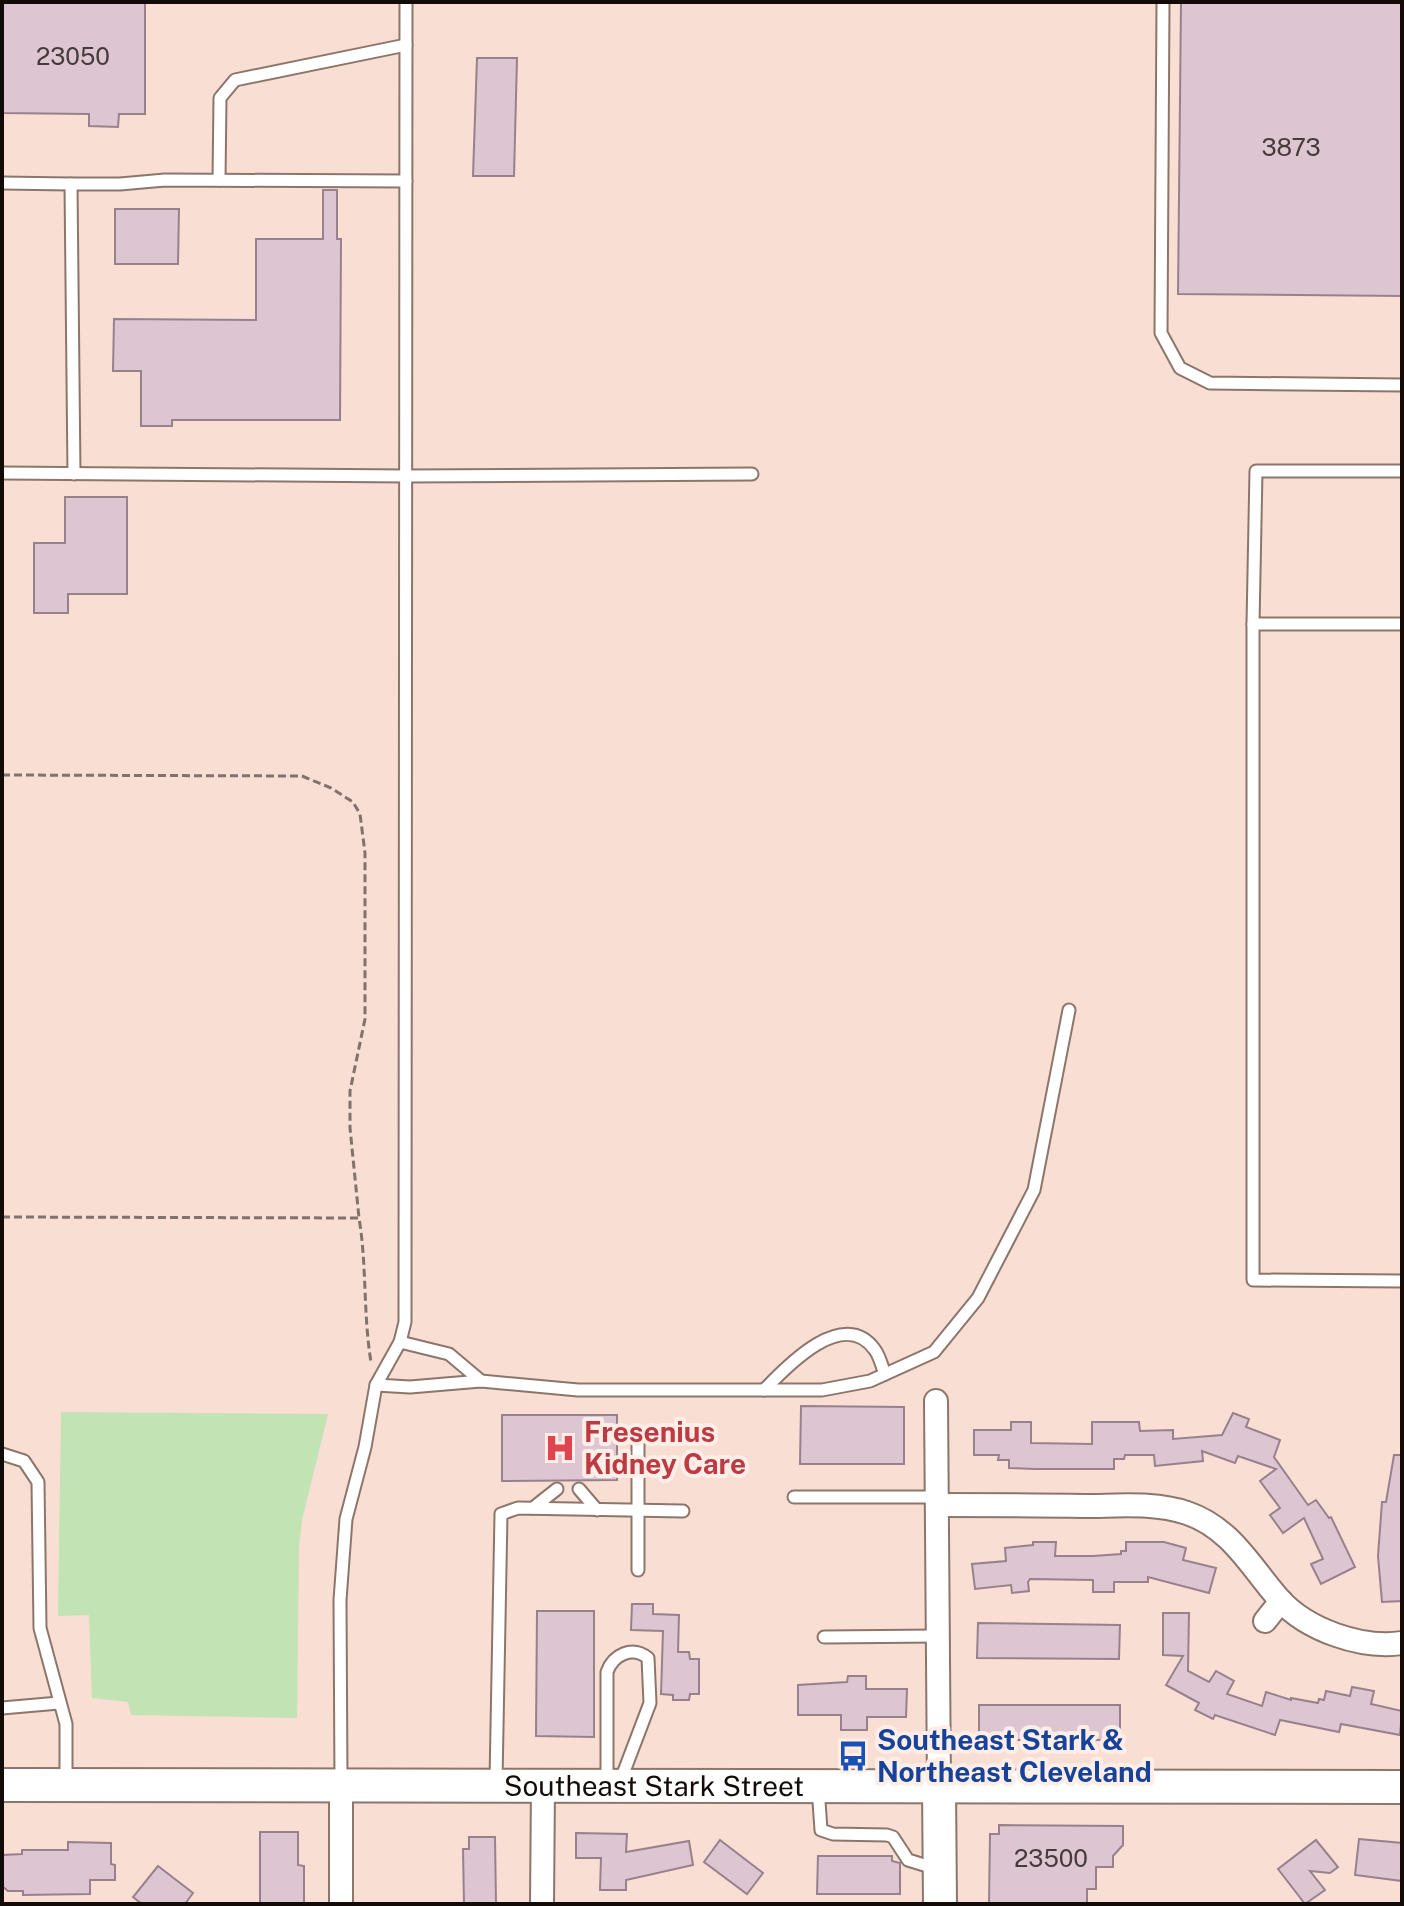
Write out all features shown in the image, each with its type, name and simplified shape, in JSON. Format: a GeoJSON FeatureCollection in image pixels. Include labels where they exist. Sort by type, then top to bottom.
{"type":"FeatureCollection","features":[{"type":"Feature","properties":{"kind":"main road","name":"Southeast Stark Street"},"geometry":{"type":"LineString","coordinates":[[2,1785],[1402,1787]]}},
{"type":"Feature","properties":{"kind":"main road"},"geometry":{"type":"LineString","coordinates":[[939,1787],[940,1904]]}},
{"type":"Feature","properties":{"kind":"street"},"geometry":{"type":"LineString","coordinates":[[936,1401],[939,1787]]}},
{"type":"Feature","properties":{"kind":"street"},"geometry":{"type":"LineString","coordinates":[[937,1501],[1170,1508],[1214,1526],[1236,1543],[1281,1601],[1301,1617],[1325,1630],[1365,1641],[1402,1643]]}},
{"type":"Feature","properties":{"kind":"street"},"geometry":{"type":"LineString","coordinates":[[1265,1621],[1281,1601]]}},
{"type":"Feature","properties":{"kind":"street"},"geometry":{"type":"LineString","coordinates":[[341,1786],[341,1904]]}},
{"type":"Feature","properties":{"kind":"street"},"geometry":{"type":"LineString","coordinates":[[542,1904],[543,1786]]}},
{"type":"Feature","properties":{"kind":"lane"},"geometry":{"type":"LineString","coordinates":[[341,1786],[343,1547],[346,1519],[365,1447],[376,1385],[400,1342],[405,1322],[406,2]]}},
{"type":"Feature","properties":{"kind":"lane"},"geometry":{"type":"LineString","coordinates":[[1163,2],[1161,333],[1180,368],[1210,383],[1402,385]]}},
{"type":"Feature","properties":{"kind":"lane"},"geometry":{"type":"LineString","coordinates":[[219,180],[220,98],[235,80],[406,45]]}},
{"type":"Feature","properties":{"kind":"lane"},"geometry":{"type":"LineString","coordinates":[[2,183],[406,181]]}},
{"type":"Feature","properties":{"kind":"lane"},"geometry":{"type":"LineString","coordinates":[[71,184],[74,474]]}},
{"type":"Feature","properties":{"kind":"lane"},"geometry":{"type":"LineString","coordinates":[[1402,471],[1256,471],[1253,624],[1253,1280],[1402,1281]]}},
{"type":"Feature","properties":{"kind":"lane"},"geometry":{"type":"LineString","coordinates":[[2,473],[407,476],[752,474]]}},
{"type":"Feature","properties":{"kind":"lane"},"geometry":{"type":"LineString","coordinates":[[1253,624],[1402,624]]}},
{"type":"Feature","properties":{"kind":"lane"},"geometry":{"type":"LineString","coordinates":[[376,1385],[410,1387],[481,1381],[578,1390],[822,1390],[870,1381],[934,1352],[978,1298],[1034,1190],[1069,1010]]}},
{"type":"Feature","properties":{"kind":"lane"},"geometry":{"type":"LineString","coordinates":[[764,1390],[788,1365],[826,1338],[846,1335],[863,1339],[875,1350],[885,1374]]}},
{"type":"Feature","properties":{"kind":"lane"},"geometry":{"type":"LineString","coordinates":[[400,1342],[449,1354],[481,1381]]}},
{"type":"Feature","properties":{"kind":"lane"},"geometry":{"type":"LineString","coordinates":[[638,1438],[638,1570]]}},
{"type":"Feature","properties":{"kind":"lane"},"geometry":{"type":"LineString","coordinates":[[2,1454],[24,1461],[38,1482],[40,1628],[66,1724],[66,1785]]}},
{"type":"Feature","properties":{"kind":"lane"},"geometry":{"type":"LineString","coordinates":[[533,1508],[557,1489]]}},
{"type":"Feature","properties":{"kind":"lane"},"geometry":{"type":"LineString","coordinates":[[579,1489],[597,1510]]}},
{"type":"Feature","properties":{"kind":"lane"},"geometry":{"type":"LineString","coordinates":[[794,1497],[937,1501]]}},
{"type":"Feature","properties":{"kind":"lane"},"geometry":{"type":"LineString","coordinates":[[496,1786],[501,1514],[518,1508],[683,1511]]}},
{"type":"Feature","properties":{"kind":"lane"},"geometry":{"type":"LineString","coordinates":[[824,1637],[938,1636]]}},
{"type":"Feature","properties":{"kind":"lane"},"geometry":{"type":"LineString","coordinates":[[627,1652],[642,1653],[648,1658],[650,1703],[613,1786],[607,1672],[618,1656],[627,1652]]}},
{"type":"Feature","properties":{"kind":"lane"},"geometry":{"type":"LineString","coordinates":[[2,1708],[59,1703]]}},
{"type":"Feature","properties":{"kind":"lane"},"geometry":{"type":"LineString","coordinates":[[818,1786],[821,1830],[833,1834],[887,1835],[893,1837],[908,1860],[939,1869]]}},
{"type":"Feature","properties":{"kind":"path"},"geometry":{"type":"LineString","coordinates":[[2,775],[302,776],[331,788],[353,802],[360,814],[365,853],[365,1019],[350,1091],[350,1116],[364,1248],[366,1334],[376,1385]]}},
{"type":"Feature","properties":{"kind":"path"},"geometry":{"type":"LineString","coordinates":[[2,1217],[359,1218]]}},
{"type":"Feature","properties":{"kind":"green space"},"geometry":{"type":"Polygon","coordinates":[[[61,1412],[328,1414],[302,1520],[299,1548],[297,1718],[131,1715],[128,1702],[92,1698],[89,1615],[58,1616],[61,1412]]]}},
{"type":"Feature","properties":{"kind":"building"},"geometry":{"type":"Polygon","coordinates":[[[2,2],[145,2],[145,114],[119,114],[118,127],[89,126],[89,114],[2,113],[2,2]]]}},
{"type":"Feature","properties":{"kind":"building"},"geometry":{"type":"Polygon","coordinates":[[[1181,2],[1402,2],[1402,296],[1178,294],[1181,2]]]}},
{"type":"Feature","properties":{"kind":"building"},"geometry":{"type":"Polygon","coordinates":[[[477,58],[517,58],[514,176],[473,176],[477,58]]]}},
{"type":"Feature","properties":{"kind":"building"},"geometry":{"type":"Polygon","coordinates":[[[323,190],[337,190],[337,239],[341,239],[340,420],[172,420],[172,426],[141,426],[141,371],[113,371],[114,319],[256,320],[256,239],[323,239],[323,190]]]}},
{"type":"Feature","properties":{"kind":"building"},"geometry":{"type":"Polygon","coordinates":[[[115,209],[179,209],[178,264],[115,264],[115,209]]]}},
{"type":"Feature","properties":{"kind":"building"},"geometry":{"type":"Polygon","coordinates":[[[65,497],[127,497],[127,594],[68,594],[68,613],[34,613],[34,543],[65,543],[65,497]]]}},
{"type":"Feature","properties":{"kind":"building"},"geometry":{"type":"Polygon","coordinates":[[[801,1406],[904,1407],[904,1464],[800,1464],[801,1406]]]}},
{"type":"Feature","properties":{"kind":"building"},"geometry":{"type":"Polygon","coordinates":[[[1233,1413],[1249,1419],[1246,1427],[1280,1440],[1274,1457],[1308,1505],[1316,1500],[1331,1517],[1355,1567],[1321,1584],[1311,1564],[1323,1559],[1304,1518],[1283,1533],[1270,1515],[1280,1508],[1260,1481],[1276,1469],[1238,1456],[1235,1463],[1202,1451],[1203,1461],[1155,1466],[1154,1455],[1125,1455],[1124,1459],[1114,1459],[1114,1469],[1035,1469],[1009,1468],[1009,1460],[998,1460],[999,1455],[974,1455],[974,1430],[1011,1430],[1011,1422],[1031,1422],[1031,1443],[1092,1444],[1092,1422],[1139,1422],[1140,1431],[1173,1430],[1173,1439],[1222,1435],[1233,1413]]]}},
{"type":"Feature","properties":{"kind":"building","name":"Fresenius Kidney Care"},"geometry":{"type":"Polygon","coordinates":[[[502,1415],[617,1415],[617,1480],[502,1481],[502,1415]]]}},
{"type":"Feature","properties":{"kind":"building"},"geometry":{"type":"Polygon","coordinates":[[[1394,1455],[1402,1455],[1402,1601],[1382,1602],[1378,1556],[1382,1502],[1386,1502],[1394,1455]]]}},
{"type":"Feature","properties":{"kind":"building"},"geometry":{"type":"Polygon","coordinates":[[[1033,1542],[1056,1542],[1055,1556],[1093,1556],[1121,1554],[1121,1551],[1126,1551],[1126,1542],[1164,1542],[1186,1548],[1183,1560],[1216,1568],[1209,1593],[1148,1577],[1148,1582],[1114,1582],[1114,1592],[1093,1592],[1093,1580],[1030,1579],[1029,1591],[1012,1593],[1011,1585],[975,1589],[972,1564],[1006,1561],[1005,1548],[1033,1545],[1033,1542]]]}},
{"type":"Feature","properties":{"kind":"building"},"geometry":{"type":"Polygon","coordinates":[[[632,1604],[653,1604],[653,1614],[679,1615],[678,1652],[689,1652],[690,1659],[699,1659],[699,1694],[690,1694],[689,1700],[673,1700],[673,1695],[661,1694],[663,1631],[631,1630],[632,1604]]]}},
{"type":"Feature","properties":{"kind":"building"},"geometry":{"type":"Polygon","coordinates":[[[537,1611],[594,1611],[594,1737],[536,1736],[537,1611]]]}},
{"type":"Feature","properties":{"kind":"building"},"geometry":{"type":"Polygon","coordinates":[[[1163,1613],[1189,1613],[1188,1671],[1209,1682],[1216,1671],[1234,1681],[1227,1694],[1262,1706],[1266,1692],[1291,1700],[1318,1703],[1319,1699],[1324,1700],[1326,1691],[1350,1696],[1352,1687],[1374,1691],[1371,1704],[1402,1711],[1400,1735],[1341,1724],[1339,1732],[1280,1720],[1275,1735],[1215,1715],[1213,1719],[1195,1710],[1199,1703],[1166,1685],[1183,1656],[1163,1655],[1163,1613]]]}},
{"type":"Feature","properties":{"kind":"building"},"geometry":{"type":"Polygon","coordinates":[[[978,1623],[1120,1625],[1119,1659],[977,1658],[978,1623]]]}},
{"type":"Feature","properties":{"kind":"building"},"geometry":{"type":"Polygon","coordinates":[[[848,1676],[866,1676],[866,1689],[907,1689],[906,1717],[867,1717],[867,1730],[841,1730],[841,1715],[798,1715],[798,1685],[847,1682],[848,1676]]]}},
{"type":"Feature","properties":{"kind":"building"},"geometry":{"type":"Polygon","coordinates":[[[979,1705],[1120,1705],[1120,1740],[979,1740],[979,1705]]]}},
{"type":"Feature","properties":{"kind":"building"},"geometry":{"type":"Polygon","coordinates":[[[999,1825],[1123,1826],[1123,1845],[1113,1856],[1113,1867],[1096,1867],[1096,1889],[1087,1889],[1087,1904],[989,1904],[990,1834],[999,1834],[999,1825]]]}},
{"type":"Feature","properties":{"kind":"building"},"geometry":{"type":"Polygon","coordinates":[[[260,1832],[298,1832],[298,1865],[304,1866],[304,1904],[260,1904],[260,1832]]]}},
{"type":"Feature","properties":{"kind":"building"},"geometry":{"type":"Polygon","coordinates":[[[576,1833],[627,1834],[626,1852],[689,1841],[693,1865],[626,1880],[626,1890],[600,1890],[601,1858],[576,1858],[576,1833]]]}},
{"type":"Feature","properties":{"kind":"building"},"geometry":{"type":"Polygon","coordinates":[[[469,1837],[495,1837],[496,1904],[464,1904],[463,1849],[469,1849],[469,1837]]]}},
{"type":"Feature","properties":{"kind":"building"},"geometry":{"type":"Polygon","coordinates":[[[1359,1839],[1402,1843],[1402,1881],[1355,1875],[1359,1839]]]}},
{"type":"Feature","properties":{"kind":"building"},"geometry":{"type":"Polygon","coordinates":[[[720,1840],[763,1873],[747,1894],[704,1862],[720,1840]]]}},
{"type":"Feature","properties":{"kind":"building"},"geometry":{"type":"Polygon","coordinates":[[[1316,1840],[1338,1867],[1330,1873],[1310,1871],[1325,1890],[1305,1904],[1278,1869],[1316,1840]]]}},
{"type":"Feature","properties":{"kind":"building"},"geometry":{"type":"Polygon","coordinates":[[[68,1842],[111,1843],[115,1880],[90,1880],[90,1894],[23,1895],[23,1891],[8,1891],[2,1886],[2,1855],[22,1854],[22,1850],[68,1850],[68,1842]]]}},
{"type":"Feature","properties":{"kind":"building"},"geometry":{"type":"Polygon","coordinates":[[[818,1856],[892,1856],[892,1861],[900,1863],[900,1894],[817,1894],[818,1856]]]}},
{"type":"Feature","properties":{"kind":"building"},"geometry":{"type":"Polygon","coordinates":[[[158,1866],[193,1893],[185,1904],[142,1904],[133,1897],[158,1866]]]}},
{"type":"Feature","properties":{"kind":"place","name":"Fresenius Kidney Care"},"geometry":{"type":"Point","coordinates":[560,1448]}},
{"type":"Feature","properties":{"kind":"place","name":"Southeast Stark & Northeast Cleveland"},"geometry":{"type":"Point","coordinates":[853,1756]}}]}
